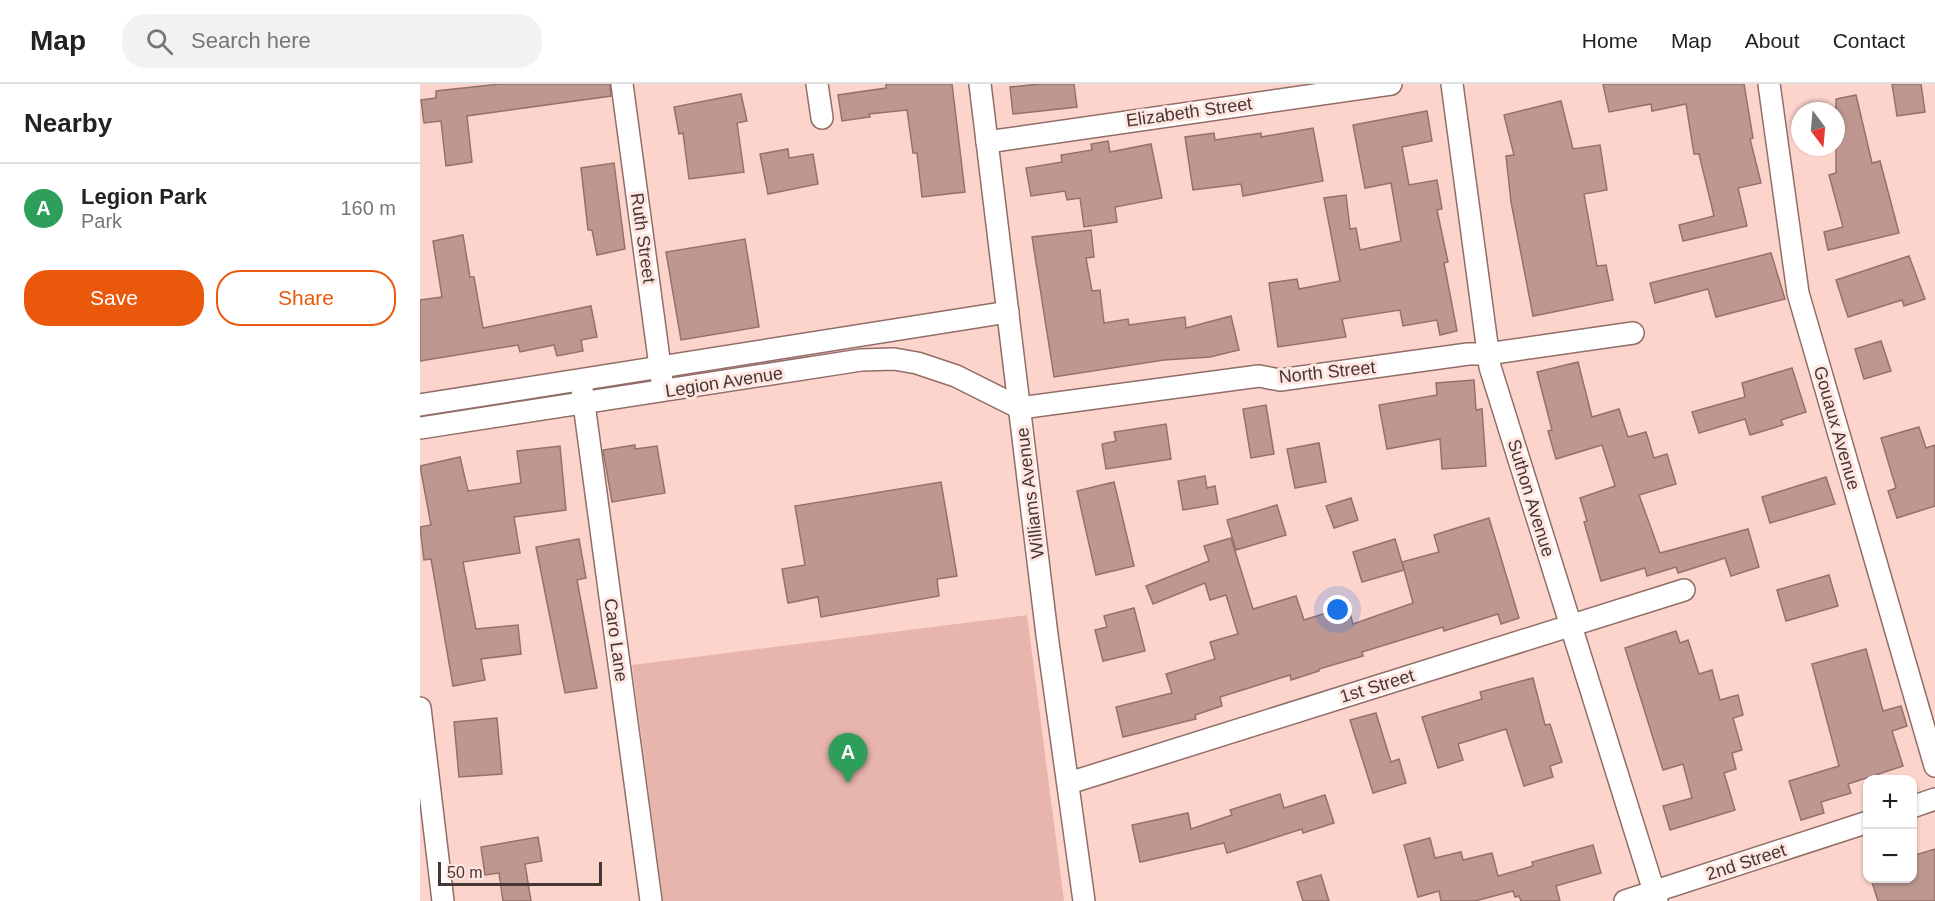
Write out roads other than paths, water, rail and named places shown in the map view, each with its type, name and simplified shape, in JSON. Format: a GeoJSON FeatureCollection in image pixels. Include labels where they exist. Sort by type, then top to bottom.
{"type":"FeatureCollection","features":[{"type":"Feature","properties":{"kind":"street","name":"Ruth Street"},"geometry":{"type":"LineString","coordinates":[[622,84],[663,392]]}},
{"type":"Feature","properties":{"kind":"street"},"geometry":{"type":"LineString","coordinates":[[817,84],[822,118]]}},
{"type":"Feature","properties":{"kind":"street","name":"Williams Avenue"},"geometry":{"type":"LineString","coordinates":[[980,84],[1047,635],[1084,901]]}},
{"type":"Feature","properties":{"kind":"street","name":"Elizabeth Street"},"geometry":{"type":"LineString","coordinates":[[987,142],[1391,84]]}},
{"type":"Feature","properties":{"kind":"street","name":"Suthon Avenue"},"geometry":{"type":"LineString","coordinates":[[1452,84],[1487,354],[1655,896]]}},
{"type":"Feature","properties":{"kind":"street","name":"Gouaux Avenue"},"geometry":{"type":"LineString","coordinates":[[1769,84],[1798,293],[1935,766]]}},
{"type":"Feature","properties":{"kind":"street","name":"Legion Avenue"},"geometry":{"type":"LineString","coordinates":[[420,405],[1008,312]]}},
{"type":"Feature","properties":{"kind":"street","name":"North Street"},"geometry":{"type":"LineString","coordinates":[[1020,408],[1259,376],[1280,380],[1633,333]]}},
{"type":"Feature","properties":{"kind":"street"},"geometry":{"type":"LineString","coordinates":[[843,339],[846,362]]}},
{"type":"Feature","properties":{"kind":"street","name":"Legion Avenue"},"geometry":{"type":"LineString","coordinates":[[420,428],[846,362],[894,359],[917,363],[956,376],[1020,408]]}},
{"type":"Feature","properties":{"kind":"street","name":"Caro Lane"},"geometry":{"type":"LineString","coordinates":[[581,380],[651,901]]}},
{"type":"Feature","properties":{"kind":"street","name":"1st Street"},"geometry":{"type":"LineString","coordinates":[[1069,783],[1684,590]]}},
{"type":"Feature","properties":{"kind":"street"},"geometry":{"type":"LineString","coordinates":[[420,708],[430,876],[443,901]]}},
{"type":"Feature","properties":{"kind":"street"},"geometry":{"type":"LineString","coordinates":[[1917,805],[1935,799]]}},
{"type":"Feature","properties":{"kind":"street","name":"2nd Street"},"geometry":{"type":"LineString","coordinates":[[1625,901],[1655,896],[1863,824]]}},
{"type":"Feature","properties":{"kind":"place","name":"Legion Park"},"geometry":{"type":"Point","coordinates":[848,783]}}]}
